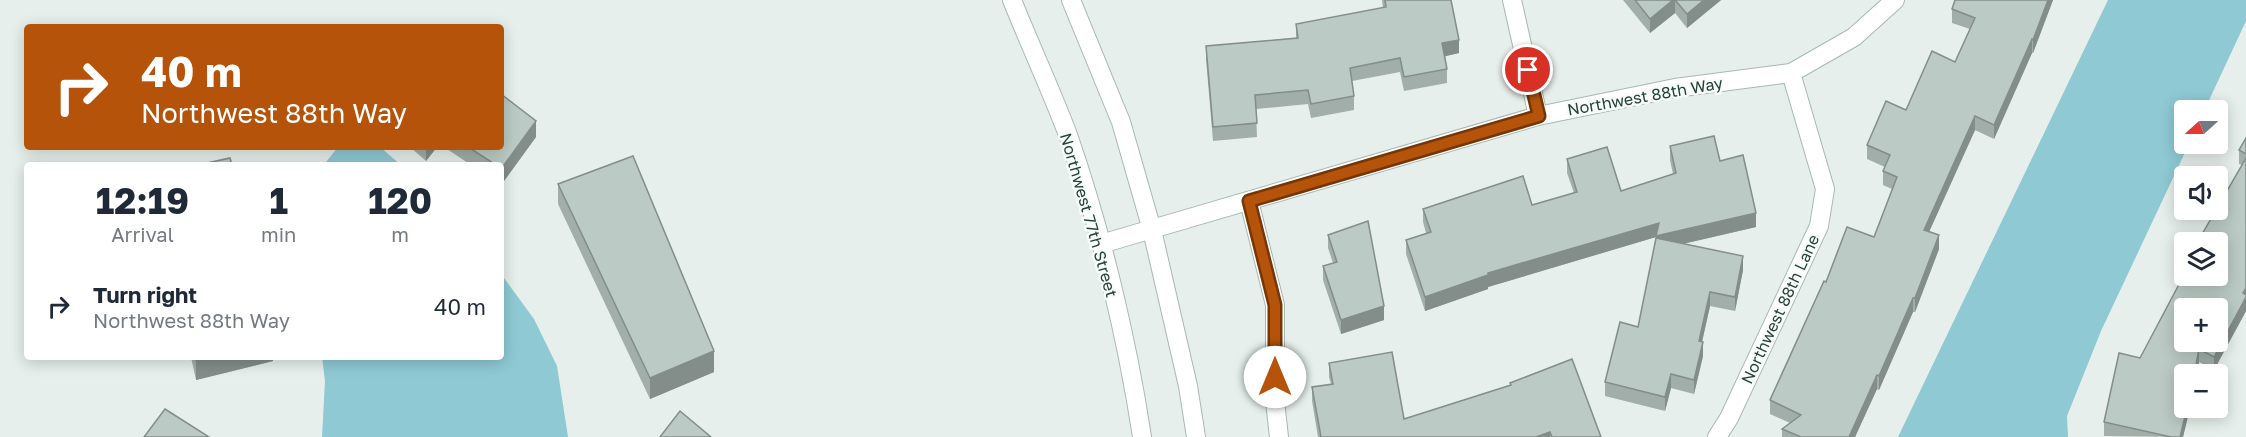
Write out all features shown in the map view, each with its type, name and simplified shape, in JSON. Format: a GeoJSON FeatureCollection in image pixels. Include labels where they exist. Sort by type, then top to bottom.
{"type":"FeatureCollection","features":[{"type":"Feature","properties":{"kind":"street","name":"Northwest 77th Street"},"geometry":{"type":"LineString","coordinates":[[1012,0],[1067,135],[1101,244],[1136,396],[1142,437]]}},
{"type":"Feature","properties":{"kind":"street"},"geometry":{"type":"LineString","coordinates":[[1071,0],[1121,122],[1152,230],[1188,387],[1196,437]]}},
{"type":"Feature","properties":{"kind":"street"},"geometry":{"type":"LineString","coordinates":[[1512,0],[1539,116]]}},
{"type":"Feature","properties":{"kind":"street","name":"Northwest 88th Way"},"geometry":{"type":"LineString","coordinates":[[1101,244],[1539,116],[1675,88],[1791,72],[1854,38],[1894,0]]}},
{"type":"Feature","properties":{"kind":"street","name":"Northwest 88th Lane"},"geometry":{"type":"LineString","coordinates":[[1717,437],[1729,418],[1819,226],[1825,189],[1791,72]]}},
{"type":"Feature","properties":{"kind":"street"},"geometry":{"type":"LineString","coordinates":[[1249,201],[1275,305],[1275,400],[1279,437]]}},
{"type":"Feature","properties":{"kind":"water"},"geometry":{"type":"Polygon","coordinates":[[[2108,0],[2246,0],[2246,21],[2209,100],[2174,100],[2174,154],[2184,154],[2179,166],[2174,166],[2174,176],[2101,331],[2067,416],[2068,437],[1898,437],[2108,0]]]}},
{"type":"Feature","properties":{"kind":"water"},"geometry":{"type":"Polygon","coordinates":[[[336,150],[384,150],[398,162],[326,162],[336,150]]]}},
{"type":"Feature","properties":{"kind":"water"},"geometry":{"type":"Polygon","coordinates":[[[504,278],[534,319],[557,366],[568,437],[322,437],[325,381],[322,360],[504,360],[504,278]]]}},
{"type":"Feature","properties":{"kind":"building"},"geometry":{"type":"Polygon","coordinates":[[[1385,0],[1451,0],[1459,40],[1442,43],[1447,69],[1404,77],[1400,58],[1350,68],[1354,96],[1311,104],[1308,90],[1255,95],[1257,123],[1213,127],[1206,46],[1298,38],[1296,24],[1386,7],[1385,0]]]}},
{"type":"Feature","properties":{"kind":"building"},"geometry":{"type":"Polygon","coordinates":[[[1635,0],[1673,0],[1650,19],[1635,0]]]}},
{"type":"Feature","properties":{"kind":"building"},"geometry":{"type":"Polygon","coordinates":[[[1675,0],[1704,0],[1687,14],[1675,0]]]}},
{"type":"Feature","properties":{"kind":"building"},"geometry":{"type":"Polygon","coordinates":[[[1955,0],[2048,0],[2033,40],[1994,125],[1975,116],[1924,230],[1939,235],[1915,298],[1913,298],[1849,437],[1801,437],[1782,429],[1801,415],[1770,400],[1824,281],[1826,282],[1847,227],[1874,237],[1897,177],[1883,171],[1890,155],[1867,145],[1886,101],[1906,110],[1932,51],[1955,62],[1975,18],[1952,9],[1955,0]]]}},
{"type":"Feature","properties":{"kind":"building"},"geometry":{"type":"Polygon","coordinates":[[[504,96],[536,121],[504,165],[504,162],[491,162],[473,150],[504,150],[504,96]]]}},
{"type":"Feature","properties":{"kind":"building"},"geometry":{"type":"Polygon","coordinates":[[[1714,136],[1720,161],[1743,155],[1756,213],[1656,236],[1659,223],[1488,273],[1488,275],[1425,297],[1406,240],[1431,232],[1423,209],[1523,176],[1532,205],[1577,192],[1567,159],[1607,147],[1621,191],[1676,173],[1670,146],[1714,136]]]}},
{"type":"Feature","properties":{"kind":"building"},"geometry":{"type":"Polygon","coordinates":[[[2246,138],[2246,154],[2239,150],[2246,138]]]}},
{"type":"Feature","properties":{"kind":"building"},"geometry":{"type":"Polygon","coordinates":[[[633,156],[714,351],[650,378],[558,184],[633,156]]]}},
{"type":"Feature","properties":{"kind":"building"},"geometry":{"type":"Polygon","coordinates":[[[230,158],[231,162],[212,162],[230,158]]]}},
{"type":"Feature","properties":{"kind":"building"},"geometry":{"type":"Polygon","coordinates":[[[2246,158],[2246,288],[2243,293],[2246,297],[2228,331],[2228,298],[2174,298],[2174,352],[2198,352],[2196,364],[2174,364],[2174,418],[2185,418],[2180,437],[2104,422],[2119,353],[2140,358],[2178,286],[2228,286],[2228,232],[2203,232],[2210,220],[2228,220],[2228,189],[2246,158]]]}},
{"type":"Feature","properties":{"kind":"building"},"geometry":{"type":"Polygon","coordinates":[[[1368,221],[1384,306],[1341,320],[1323,266],[1337,262],[1328,235],[1368,221]]]}},
{"type":"Feature","properties":{"kind":"building"},"geometry":{"type":"Polygon","coordinates":[[[1656,238],[1743,256],[1735,297],[1710,292],[1699,341],[1703,342],[1694,380],[1671,374],[1665,397],[1605,382],[1620,322],[1638,327],[1656,238]]]}},
{"type":"Feature","properties":{"kind":"building"},"geometry":{"type":"Polygon","coordinates":[[[1392,352],[1404,419],[1511,385],[1510,383],[1572,359],[1601,437],[1552,437],[1550,432],[1536,437],[1321,437],[1312,387],[1333,384],[1329,363],[1392,352]]]}},
{"type":"Feature","properties":{"kind":"building"},"geometry":{"type":"Polygon","coordinates":[[[2205,352],[2217,352],[2214,357],[2205,352]]]}},
{"type":"Feature","properties":{"kind":"building"},"geometry":{"type":"Polygon","coordinates":[[[165,409],[209,437],[144,437],[165,409]]]}},
{"type":"Feature","properties":{"kind":"building"},"geometry":{"type":"Polygon","coordinates":[[[680,411],[711,437],[660,437],[680,411]]]}},
{"type":"Feature","properties":{"kind":"route"},"geometry":{"type":"LineString","coordinates":[[1275,377],[1275,305],[1249,201],[1539,116],[1528,70]]}}]}
